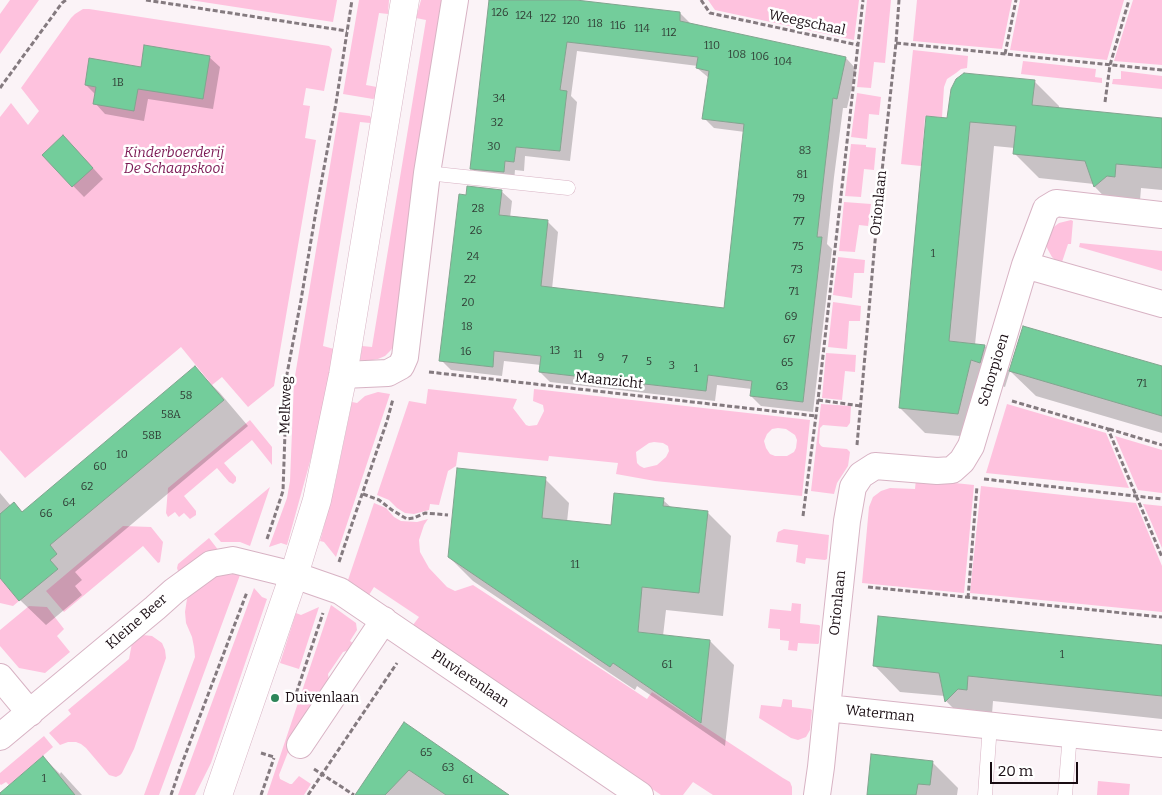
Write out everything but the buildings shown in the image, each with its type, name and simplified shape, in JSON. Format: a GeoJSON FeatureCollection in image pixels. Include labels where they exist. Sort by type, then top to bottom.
{"type":"FeatureCollection","features":[{"type":"Feature","properties":{"kind":"street"},"geometry":{"type":"LineString","coordinates":[[218,795],[294,576],[317,500],[343,375],[405,0]]}},
{"type":"Feature","properties":{"kind":"street"},"geometry":{"type":"LineString","coordinates":[[343,375],[388,372],[401,366],[405,358],[427,173],[455,0]]}},
{"type":"Feature","properties":{"kind":"street","name":"Schorpioen"},"geometry":{"type":"LineString","coordinates":[[952,470],[962,462],[971,446],[1025,265],[1046,209],[1056,203],[1162,215]]}},
{"type":"Feature","properties":{"kind":"street"},"geometry":{"type":"LineString","coordinates":[[1025,265],[1162,304]]}},
{"type":"Feature","properties":{"kind":"street","name":"Orionlaan"},"geometry":{"type":"LineString","coordinates":[[826,708],[847,521],[853,487],[861,475],[875,466],[937,471],[952,470]]}},
{"type":"Feature","properties":{"kind":"street","name":"Kleine Beer"},"geometry":{"type":"LineString","coordinates":[[0,737],[174,591],[211,564],[232,560],[294,576]]}},
{"type":"Feature","properties":{"kind":"street","name":"Pluvierenlaan"},"geometry":{"type":"LineString","coordinates":[[294,576],[340,591],[640,795]]}},
{"type":"Feature","properties":{"kind":"street"},"geometry":{"type":"LineString","coordinates":[[300,745],[384,620]]}},
{"type":"Feature","properties":{"kind":"street"},"geometry":{"type":"LineString","coordinates":[[0,677],[30,713]]}},
{"type":"Feature","properties":{"kind":"street","name":"Waterman"},"geometry":{"type":"LineString","coordinates":[[817,795],[826,708],[1162,744]]}},
{"type":"Feature","properties":{"kind":"lane"},"geometry":{"type":"LineString","coordinates":[[427,173],[568,188]]}},
{"type":"Feature","properties":{"kind":"lane"},"geometry":{"type":"LineString","coordinates":[[985,795],[990,725]]}},
{"type":"Feature","properties":{"kind":"lane"},"geometry":{"type":"LineString","coordinates":[[1064,795],[1070,734]]}},
{"type":"Feature","properties":{"kind":"path"},"geometry":{"type":"LineString","coordinates":[[0,88],[66,0]]}},
{"type":"Feature","properties":{"kind":"path"},"geometry":{"type":"LineString","coordinates":[[146,0],[347,31]]}},
{"type":"Feature","properties":{"kind":"path","name":"Melkweg"},"geometry":{"type":"LineString","coordinates":[[171,795],[258,566],[283,491],[286,374],[336,103],[352,0]]}},
{"type":"Feature","properties":{"kind":"path","name":"Weegschaal"},"geometry":{"type":"LineString","coordinates":[[701,0],[710,13],[858,45]]}},
{"type":"Feature","properties":{"kind":"path"},"geometry":{"type":"LineString","coordinates":[[804,516],[863,0]]}},
{"type":"Feature","properties":{"kind":"path","name":"Orionlaan"},"geometry":{"type":"LineString","coordinates":[[818,400],[861,406],[878,208],[899,0]]}},
{"type":"Feature","properties":{"kind":"path"},"geometry":{"type":"LineString","coordinates":[[1005,54],[1016,0]]}},
{"type":"Feature","properties":{"kind":"path"},"geometry":{"type":"LineString","coordinates":[[1105,102],[1110,65],[1129,0]]}},
{"type":"Feature","properties":{"kind":"path"},"geometry":{"type":"LineString","coordinates":[[896,43],[1162,70]]}},
{"type":"Feature","properties":{"kind":"path","name":"Maanzicht"},"geometry":{"type":"LineString","coordinates":[[401,366],[429,372],[816,416]]}},
{"type":"Feature","properties":{"kind":"path"},"geometry":{"type":"LineString","coordinates":[[986,394],[1162,445]]}},
{"type":"Feature","properties":{"kind":"path"},"geometry":{"type":"LineString","coordinates":[[1108,429],[1162,557]]}},
{"type":"Feature","properties":{"kind":"path"},"geometry":{"type":"LineString","coordinates":[[968,598],[978,486],[981,479],[1162,499]]}},
{"type":"Feature","properties":{"kind":"path"},"geometry":{"type":"LineString","coordinates":[[362,494],[379,500],[407,519],[425,513],[448,515]]}},
{"type":"Feature","properties":{"kind":"path"},"geometry":{"type":"LineString","coordinates":[[840,584],[1162,617]]}},
{"type":"Feature","properties":{"kind":"path"},"geometry":{"type":"LineString","coordinates":[[308,795],[412,640]]}},
{"type":"Feature","properties":{"kind":"path"},"geometry":{"type":"LineString","coordinates":[[300,745],[298,760],[354,795]]}},
{"type":"Feature","properties":{"kind":"green space"},"geometry":{"type":"Polygon","coordinates":[[[10,0],[39,0],[0,54],[0,14],[10,0]]]}},
{"type":"Feature","properties":{"kind":"green space"},"geometry":{"type":"Polygon","coordinates":[[[190,0],[337,0],[333,22],[190,0]]]}},
{"type":"Feature","properties":{"kind":"green space"},"geometry":{"type":"Polygon","coordinates":[[[359,0],[389,0],[388,14],[379,13],[366,85],[377,87],[375,98],[373,99],[343,94],[359,0]]]}},
{"type":"Feature","properties":{"kind":"green space"},"geometry":{"type":"Polygon","coordinates":[[[421,0],[447,0],[396,342],[385,356],[367,361],[360,360],[362,346],[372,347],[426,20],[416,18],[421,0]]]}},
{"type":"Feature","properties":{"kind":"green space"},"geometry":{"type":"Polygon","coordinates":[[[708,0],[859,0],[854,40],[715,10],[708,0]]]}},
{"type":"Feature","properties":{"kind":"green space"},"geometry":{"type":"Polygon","coordinates":[[[867,0],[891,0],[885,63],[874,62],[871,88],[857,87],[867,0]]]}},
{"type":"Feature","properties":{"kind":"green space"},"geometry":{"type":"Polygon","coordinates":[[[917,0],[1012,0],[1002,49],[913,41],[917,0]]]}},
{"type":"Feature","properties":{"kind":"green space"},"geometry":{"type":"Polygon","coordinates":[[[1020,0],[1124,0],[1107,60],[1010,50],[1020,0]]]}},
{"type":"Feature","properties":{"kind":"green space"},"geometry":{"type":"Polygon","coordinates":[[[1133,0],[1162,0],[1162,65],[1114,61],[1133,0]]]}},
{"type":"Feature","properties":{"kind":"green space","name":"Kinderboerderij De Schaapskooi"},"geometry":{"type":"Polygon","coordinates":[[[83,9],[329,46],[332,49],[324,91],[306,88],[303,105],[310,106],[305,138],[316,140],[274,386],[248,407],[222,377],[212,385],[181,347],[25,478],[0,450],[0,117],[11,103],[28,125],[39,111],[21,88],[71,18],[83,9]]]}},
{"type":"Feature","properties":{"kind":"green space"},"geometry":{"type":"Polygon","coordinates":[[[913,50],[968,56],[967,68],[961,69],[947,79],[944,87],[942,117],[925,116],[921,166],[901,164],[913,50]]]}},
{"type":"Feature","properties":{"kind":"green space"},"geometry":{"type":"Polygon","coordinates":[[[1023,61],[1096,69],[1095,77],[1102,78],[1102,83],[1021,74],[1023,61]]]}},
{"type":"Feature","properties":{"kind":"green space"},"geometry":{"type":"Polygon","coordinates":[[[1121,71],[1162,76],[1162,89],[1112,84],[1113,79],[1121,79],[1121,71]]]}},
{"type":"Feature","properties":{"kind":"green space"},"geometry":{"type":"Polygon","coordinates":[[[857,93],[881,97],[879,115],[869,114],[867,139],[851,137],[857,93]]]}},
{"type":"Feature","properties":{"kind":"green space"},"geometry":{"type":"Polygon","coordinates":[[[339,112],[370,116],[371,118],[370,123],[360,122],[323,346],[334,349],[311,458],[287,545],[281,543],[269,547],[287,498],[290,481],[294,382],[339,112]]]}},
{"type":"Feature","properties":{"kind":"green space"},"geometry":{"type":"Polygon","coordinates":[[[851,144],[876,148],[874,170],[864,169],[861,197],[845,196],[851,144]]]}},
{"type":"Feature","properties":{"kind":"green space"},"geometry":{"type":"Polygon","coordinates":[[[844,202],[871,204],[868,226],[859,225],[855,252],[839,251],[844,202]]]}},
{"type":"Feature","properties":{"kind":"green space"},"geometry":{"type":"Polygon","coordinates":[[[1073,221],[1071,244],[1068,244],[1062,262],[1058,263],[1047,248],[1047,240],[1055,226],[1073,221]]]}},
{"type":"Feature","properties":{"kind":"green space"},"geometry":{"type":"Polygon","coordinates":[[[1080,243],[1162,251],[1162,271],[1079,247],[1080,243]]]}},
{"type":"Feature","properties":{"kind":"green space"},"geometry":{"type":"Polygon","coordinates":[[[838,257],[865,260],[864,273],[854,273],[852,298],[833,295],[838,257]]]}},
{"type":"Feature","properties":{"kind":"green space"},"geometry":{"type":"Polygon","coordinates":[[[833,302],[861,306],[860,321],[849,321],[847,349],[828,347],[833,302]]]}},
{"type":"Feature","properties":{"kind":"green space"},"geometry":{"type":"Polygon","coordinates":[[[826,353],[856,355],[855,372],[845,371],[842,400],[822,398],[826,353]]]}},
{"type":"Feature","properties":{"kind":"green space"},"geometry":{"type":"Polygon","coordinates":[[[428,389],[517,399],[513,408],[526,425],[537,425],[544,411],[543,405],[533,401],[534,389],[810,420],[802,496],[655,481],[616,474],[618,463],[549,456],[548,461],[458,452],[456,466],[448,471],[439,505],[430,504],[429,510],[414,514],[405,513],[389,500],[377,495],[409,401],[426,404],[428,389]],[[772,429],[767,434],[764,441],[766,448],[770,454],[775,456],[787,456],[794,452],[797,440],[795,435],[786,429],[772,429]],[[649,443],[636,452],[637,463],[644,468],[657,465],[666,457],[669,451],[668,446],[663,443],[649,443]]]}},
{"type":"Feature","properties":{"kind":"green space"},"geometry":{"type":"Polygon","coordinates":[[[378,392],[390,394],[336,557],[324,542],[320,541],[334,489],[352,402],[357,403],[365,396],[378,392]]]}},
{"type":"Feature","properties":{"kind":"green space"},"geometry":{"type":"Polygon","coordinates":[[[821,404],[851,406],[850,423],[847,427],[823,425],[820,428],[819,443],[821,446],[847,449],[850,452],[848,466],[837,483],[834,494],[811,491],[821,404]]]}},
{"type":"Feature","properties":{"kind":"green space"},"geometry":{"type":"Polygon","coordinates":[[[1007,404],[1106,433],[1129,488],[986,473],[1007,404]]]}},
{"type":"Feature","properties":{"kind":"green space"},"geometry":{"type":"Polygon","coordinates":[[[250,420],[272,447],[272,465],[252,440],[224,463],[236,477],[236,481],[233,484],[217,468],[184,496],[196,511],[196,515],[190,519],[184,513],[179,517],[175,512],[168,517],[166,513],[168,488],[250,420]]]}},
{"type":"Feature","properties":{"kind":"green space"},"geometry":{"type":"Polygon","coordinates":[[[1115,436],[1162,450],[1162,493],[1138,490],[1115,436]]]}},
{"type":"Feature","properties":{"kind":"green space"},"geometry":{"type":"Polygon","coordinates":[[[916,479],[974,485],[964,593],[862,583],[869,507],[873,497],[881,491],[890,488],[915,489],[916,479]]]}},
{"type":"Feature","properties":{"kind":"green space"},"geometry":{"type":"Polygon","coordinates":[[[981,486],[1136,503],[1162,566],[1162,612],[970,593],[981,486]]]}},
{"type":"Feature","properties":{"kind":"green space"},"geometry":{"type":"Polygon","coordinates":[[[270,487],[250,546],[240,542],[221,542],[214,534],[270,487]]]}},
{"type":"Feature","properties":{"kind":"green space"},"geometry":{"type":"Polygon","coordinates":[[[374,503],[386,508],[394,517],[401,521],[417,522],[428,519],[419,540],[420,552],[429,568],[447,587],[455,591],[473,585],[647,699],[652,692],[790,782],[792,795],[713,795],[693,782],[683,795],[661,795],[413,625],[419,617],[374,587],[369,595],[348,580],[374,503]]]}},
{"type":"Feature","properties":{"kind":"green space"},"geometry":{"type":"Polygon","coordinates":[[[1143,504],[1162,506],[1162,548],[1152,524],[1143,504]]]}},
{"type":"Feature","properties":{"kind":"green space"},"geometry":{"type":"Polygon","coordinates":[[[123,526],[151,527],[163,542],[160,562],[158,563],[143,546],[64,612],[46,591],[123,526]]]}},
{"type":"Feature","properties":{"kind":"green space"},"geometry":{"type":"Polygon","coordinates":[[[784,529],[829,535],[827,559],[806,558],[805,564],[796,562],[798,545],[776,542],[778,532],[784,529]]]}},
{"type":"Feature","properties":{"kind":"green space"},"geometry":{"type":"Polygon","coordinates":[[[209,538],[219,551],[178,571],[178,564],[209,538]]]}},
{"type":"Feature","properties":{"kind":"green space"},"geometry":{"type":"Polygon","coordinates":[[[219,575],[240,575],[159,795],[144,795],[195,657],[192,637],[186,623],[187,599],[189,595],[208,579],[219,575]]]}},
{"type":"Feature","properties":{"kind":"green space"},"geometry":{"type":"Polygon","coordinates":[[[0,578],[19,601],[13,606],[0,603],[0,578]]]}},
{"type":"Feature","properties":{"kind":"green space"},"geometry":{"type":"Polygon","coordinates":[[[254,588],[262,597],[267,599],[211,763],[195,795],[178,795],[254,588]]]}},
{"type":"Feature","properties":{"kind":"green space"},"geometry":{"type":"Polygon","coordinates":[[[792,603],[801,604],[800,623],[820,626],[818,644],[798,643],[797,651],[788,650],[789,641],[780,640],[780,629],[768,628],[770,609],[791,611],[792,603]]]}},
{"type":"Feature","properties":{"kind":"green space"},"geometry":{"type":"Polygon","coordinates":[[[331,605],[356,623],[357,630],[350,641],[357,646],[343,652],[328,674],[330,687],[290,747],[279,775],[280,779],[290,784],[299,776],[311,784],[304,795],[267,795],[331,605]]]}},
{"type":"Feature","properties":{"kind":"green space"},"geometry":{"type":"Polygon","coordinates":[[[29,606],[47,607],[64,629],[57,636],[70,652],[45,673],[19,668],[0,646],[0,630],[29,606]]]}},
{"type":"Feature","properties":{"kind":"green space"},"geometry":{"type":"Polygon","coordinates":[[[319,607],[299,669],[280,663],[296,613],[301,615],[319,607]]]}},
{"type":"Feature","properties":{"kind":"green space"},"geometry":{"type":"Polygon","coordinates":[[[143,635],[152,636],[162,643],[166,658],[134,749],[122,773],[116,777],[109,775],[81,744],[68,742],[60,745],[49,733],[71,714],[68,710],[129,659],[132,643],[143,635]]]}},
{"type":"Feature","properties":{"kind":"green space"},"geometry":{"type":"Polygon","coordinates":[[[783,699],[792,700],[792,707],[812,710],[810,730],[806,737],[798,740],[791,738],[759,718],[761,705],[781,707],[783,699]]]}},
{"type":"Feature","properties":{"kind":"green space"},"geometry":{"type":"Polygon","coordinates":[[[44,736],[53,747],[9,785],[6,782],[1,785],[0,773],[44,736]]]}},
{"type":"Feature","properties":{"kind":"green space"},"geometry":{"type":"Polygon","coordinates":[[[1098,781],[1130,784],[1129,795],[1097,795],[1098,781]]]}},
{"type":"Feature","properties":{"kind":"place","name":"Duivenlaan"},"geometry":{"type":"Point","coordinates":[275,698]}}]}
